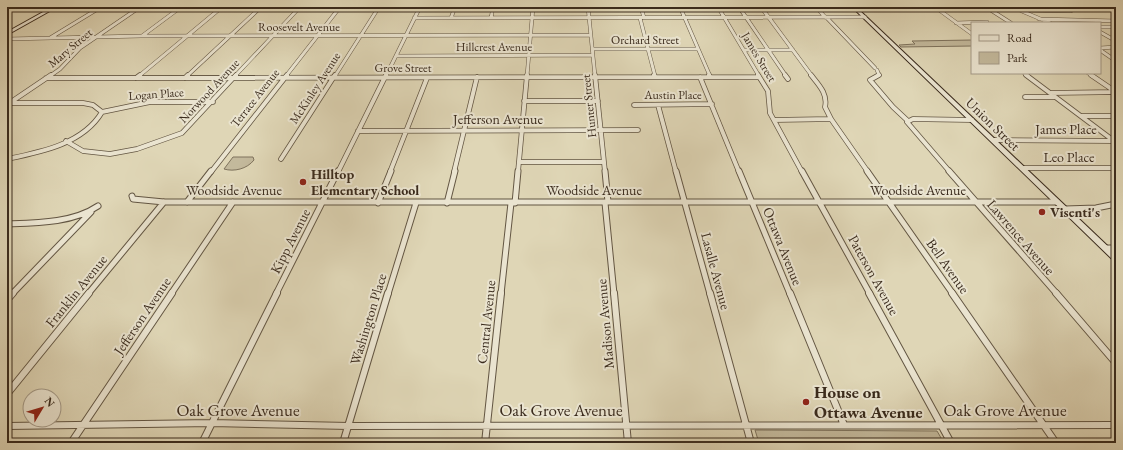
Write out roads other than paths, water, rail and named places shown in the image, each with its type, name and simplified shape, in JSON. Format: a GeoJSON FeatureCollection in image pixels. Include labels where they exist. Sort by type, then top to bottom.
{"type":"FeatureCollection","features":[{"type":"Feature","properties":{"kind":"street"},"geometry":{"type":"LineString","coordinates":[[7,34],[55,7]]}},
{"type":"Feature","properties":{"kind":"street"},"geometry":{"type":"LineString","coordinates":[[50,39],[101,7]]}},
{"type":"Feature","properties":{"kind":"street","name":"Mary Street"},"geometry":{"type":"LineString","coordinates":[[9,103],[60,69],[74,53],[140,7]]}},
{"type":"Feature","properties":{"kind":"street"},"geometry":{"type":"LineString","coordinates":[[141,36],[182,7]]}},
{"type":"Feature","properties":{"kind":"street"},"geometry":{"type":"LineString","coordinates":[[136,78],[222,7]]}},
{"type":"Feature","properties":{"kind":"street"},"geometry":{"type":"LineString","coordinates":[[185,78],[261,7]]}},
{"type":"Feature","properties":{"kind":"street","name":"Norwood Avenue"},"geometry":{"type":"LineString","coordinates":[[66,142],[81,151],[94,153],[116,153],[137,149],[185,131],[300,7]]}},
{"type":"Feature","properties":{"kind":"street","name":"Terrace Avenue"},"geometry":{"type":"LineString","coordinates":[[187,202],[340,7]]}},
{"type":"Feature","properties":{"kind":"street","name":"McKinley Avenue"},"geometry":{"type":"LineString","coordinates":[[281,159],[379,7]]}},
{"type":"Feature","properties":{"kind":"street","name":"Kipp Avenue"},"geometry":{"type":"LineString","coordinates":[[202,443],[420,7]]}},
{"type":"Feature","properties":{"kind":"street"},"geometry":{"type":"LineString","coordinates":[[452,18],[456,7]]}},
{"type":"Feature","properties":{"kind":"street"},"geometry":{"type":"LineString","coordinates":[[491,18],[494,7]]}},
{"type":"Feature","properties":{"kind":"street","name":"Central Avenue"},"geometry":{"type":"LineString","coordinates":[[485,443],[519,162],[533,7]]}},
{"type":"Feature","properties":{"kind":"street","name":"Hunter Street"},"geometry":{"type":"LineString","coordinates":[[588,7],[596,77],[607,203]]}},
{"type":"Feature","properties":{"kind":"street"},"geometry":{"type":"LineString","coordinates":[[641,7],[648,49],[655,77]]}},
{"type":"Feature","properties":{"kind":"street"},"geometry":{"type":"LineString","coordinates":[[680,7],[710,77]]}},
{"type":"Feature","properties":{"kind":"street","name":"James Street"},"geometry":{"type":"LineString","coordinates":[[718,7],[770,95],[769,108],[774,120]]}},
{"type":"Feature","properties":{"kind":"street"},"geometry":{"type":"LineString","coordinates":[[739,7],[788,79]]}},
{"type":"Feature","properties":{"kind":"street","name":"Bell Avenue"},"geometry":{"type":"LineString","coordinates":[[761,7],[825,94],[827,101],[825,107],[831,119],[1056,443]]}},
{"type":"Feature","properties":{"kind":"street"},"geometry":{"type":"LineString","coordinates":[[816,7],[826,18]]}},
{"type":"Feature","properties":{"kind":"street","name":"Union Street"},"geometry":{"type":"LineString","coordinates":[[854,7],[1116,258]]}},
{"type":"Feature","properties":{"kind":"street"},"geometry":{"type":"LineString","coordinates":[[935,7],[971,33]]}},
{"type":"Feature","properties":{"kind":"street"},"geometry":{"type":"LineString","coordinates":[[986,7],[1009,22]]}},
{"type":"Feature","properties":{"kind":"street"},"geometry":{"type":"LineString","coordinates":[[1012,7],[1048,22]]}},
{"type":"Feature","properties":{"kind":"street"},"geometry":{"type":"LineString","coordinates":[[1018,10],[1071,11],[1064,7]]}},
{"type":"Feature","properties":{"kind":"street"},"geometry":{"type":"LineString","coordinates":[[414,18],[865,18]]}},
{"type":"Feature","properties":{"kind":"street","name":"Lawrence Avenue"},"geometry":{"type":"LineString","coordinates":[[826,18],[876,69],[879,75],[871,78],[870,80],[893,107],[908,121],[907,124],[974,202],[1116,363]]}},
{"type":"Feature","properties":{"kind":"street"},"geometry":{"type":"LineString","coordinates":[[1039,18],[1116,21]]}},
{"type":"Feature","properties":{"kind":"street"},"geometry":{"type":"LineString","coordinates":[[956,23],[971,23]]}},
{"type":"Feature","properties":{"kind":"street"},"geometry":{"type":"LineString","coordinates":[[1101,27],[1116,27]]}},
{"type":"Feature","properties":{"kind":"street"},"geometry":{"type":"LineString","coordinates":[[1109,28],[1116,31]]}},
{"type":"Feature","properties":{"kind":"street"},"geometry":{"type":"LineString","coordinates":[[1101,33],[1116,41]]}},
{"type":"Feature","properties":{"kind":"street","name":"Roosevelt Avenue"},"geometry":{"type":"LineString","coordinates":[[7,39],[94,39],[141,36],[591,36]]}},
{"type":"Feature","properties":{"kind":"street"},"geometry":{"type":"LineString","coordinates":[[1101,49],[1116,47]]}},
{"type":"Feature","properties":{"kind":"street","name":"Orchard Street"},"geometry":{"type":"LineString","coordinates":[[593,49],[698,49]]}},
{"type":"Feature","properties":{"kind":"street"},"geometry":{"type":"LineString","coordinates":[[744,50],[793,50]]}},
{"type":"Feature","properties":{"kind":"street"},"geometry":{"type":"LineString","coordinates":[[1101,50],[1116,61]]}},
{"type":"Feature","properties":{"kind":"street","name":"Hillcrest Avenue"},"geometry":{"type":"LineString","coordinates":[[396,56],[593,55]]}},
{"type":"Feature","properties":{"kind":"street"},"geometry":{"type":"LineString","coordinates":[[1025,74],[1115,141]]}},
{"type":"Feature","properties":{"kind":"street"},"geometry":{"type":"LineString","coordinates":[[1089,74],[1116,92]]}},
{"type":"Feature","properties":{"kind":"street","name":"Grove Street"},"geometry":{"type":"LineString","coordinates":[[46,78],[759,76]]}},
{"type":"Feature","properties":{"kind":"street"},"geometry":{"type":"LineString","coordinates":[[447,203],[477,77]]}},
{"type":"Feature","properties":{"kind":"street","name":"Ottawa Avenue"},"geometry":{"type":"LineString","coordinates":[[700,77],[844,425]]}},
{"type":"Feature","properties":{"kind":"street"},"geometry":{"type":"LineString","coordinates":[[378,203],[427,78]]}},
{"type":"Feature","properties":{"kind":"street"},"geometry":{"type":"LineString","coordinates":[[1050,93],[1116,92]]}},
{"type":"Feature","properties":{"kind":"street"},"geometry":{"type":"LineString","coordinates":[[1024,97],[1055,97]]}},
{"type":"Feature","properties":{"kind":"street"},"geometry":{"type":"LineString","coordinates":[[524,101],[598,101]]}},
{"type":"Feature","properties":{"kind":"street","name":"Logan Place"},"geometry":{"type":"LineString","coordinates":[[102,112],[150,102],[213,102]]}},
{"type":"Feature","properties":{"kind":"street"},"geometry":{"type":"LineString","coordinates":[[7,159],[30,154],[66,142],[92,127],[99,120],[102,112],[97,107],[82,103],[9,103]]}},
{"type":"Feature","properties":{"kind":"street","name":"Austin Place"},"geometry":{"type":"LineString","coordinates":[[634,105],[712,104]]}},
{"type":"Feature","properties":{"kind":"street","name":"Lasalle Avenue"},"geometry":{"type":"LineString","coordinates":[[658,105],[751,443]]}},
{"type":"Feature","properties":{"kind":"street"},"geometry":{"type":"LineString","coordinates":[[1081,116],[1116,116]]}},
{"type":"Feature","properties":{"kind":"street"},"geometry":{"type":"LineString","coordinates":[[774,120],[831,119]]}},
{"type":"Feature","properties":{"kind":"street","name":"Paterson Avenue"},"geometry":{"type":"LineString","coordinates":[[774,120],[951,443]]}},
{"type":"Feature","properties":{"kind":"street"},"geometry":{"type":"LineString","coordinates":[[908,121],[972,120]]}},
{"type":"Feature","properties":{"kind":"street","name":"Jefferson Avenue"},"geometry":{"type":"LineString","coordinates":[[358,131],[638,130]]}},
{"type":"Feature","properties":{"kind":"street","name":"James Place"},"geometry":{"type":"LineString","coordinates":[[993,140],[1115,141]]}},
{"type":"Feature","properties":{"kind":"street"},"geometry":{"type":"LineString","coordinates":[[519,162],[604,162]]}},
{"type":"Feature","properties":{"kind":"street","name":"Leo Place"},"geometry":{"type":"LineString","coordinates":[[1022,168],[1116,168]]}},
{"type":"Feature","properties":{"kind":"street","name":"Woodside Avenue"},"geometry":{"type":"LineString","coordinates":[[132,196],[133,199],[164,202],[1057,202]]}},
{"type":"Feature","properties":{"kind":"street","name":"Franklin Avenue"},"geometry":{"type":"LineString","coordinates":[[7,394],[164,202]]}},
{"type":"Feature","properties":{"kind":"street","name":"Jefferson Avenue"},"geometry":{"type":"LineString","coordinates":[[71,443],[233,202]]}},
{"type":"Feature","properties":{"kind":"street","name":"Washington Place"},"geometry":{"type":"LineString","coordinates":[[343,443],[416,203]]}},
{"type":"Feature","properties":{"kind":"street","name":"Madison Avenue"},"geometry":{"type":"LineString","coordinates":[[607,203],[628,443]]}},
{"type":"Feature","properties":{"kind":"street"},"geometry":{"type":"LineString","coordinates":[[1064,209],[1096,208],[1116,204]]}},
{"type":"Feature","properties":{"kind":"street"},"geometry":{"type":"LineString","coordinates":[[7,300],[98,206]]}},
{"type":"Feature","properties":{"kind":"street"},"geometry":{"type":"LineString","coordinates":[[7,224],[45,221],[91,212]]}},
{"type":"Feature","properties":{"kind":"street"},"geometry":{"type":"LineString","coordinates":[[1106,248],[1116,248]]}},
{"type":"Feature","properties":{"kind":"street","name":"Oak Grove Avenue"},"geometry":{"type":"LineString","coordinates":[[7,426],[212,423],[349,426],[1116,424]]}},
{"type":"Feature","properties":{"kind":"place","name":"Hilltop Elementary School"},"geometry":{"type":"Point","coordinates":[303,182]}},
{"type":"Feature","properties":{"kind":"place","name":"Visenti's"},"geometry":{"type":"Point","coordinates":[1042,212]}},
{"type":"Feature","properties":{"kind":"place","name":"House on Ottawa Avenue"},"geometry":{"type":"Point","coordinates":[806,402]}}]}
